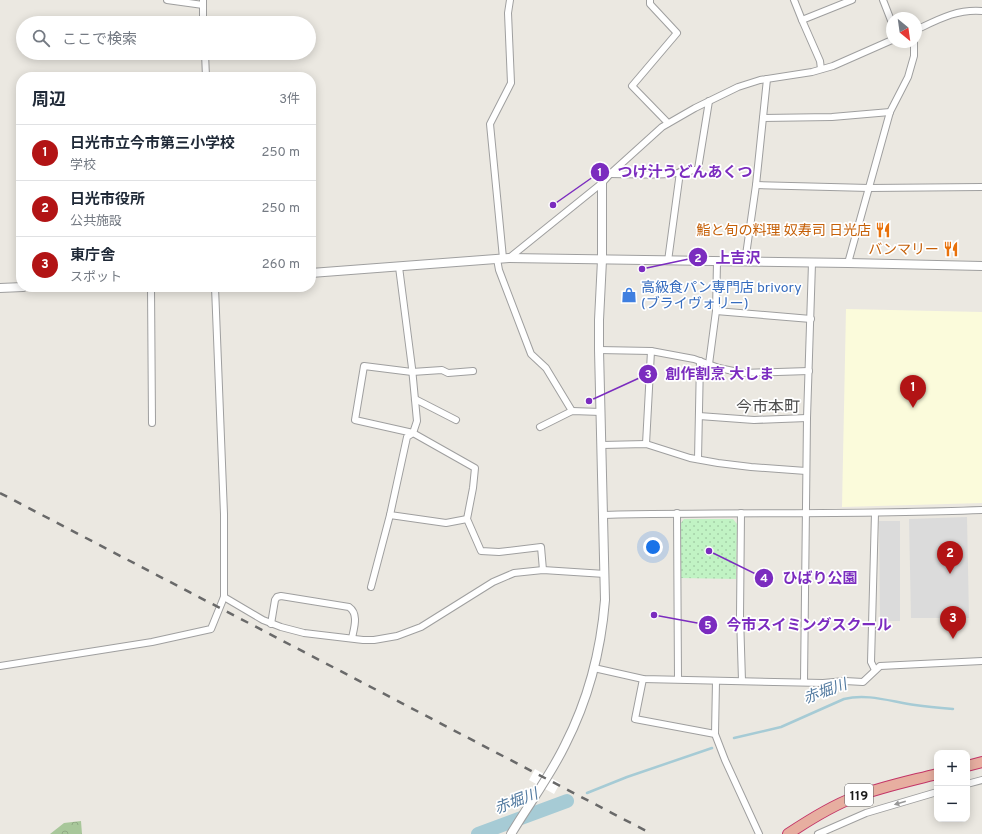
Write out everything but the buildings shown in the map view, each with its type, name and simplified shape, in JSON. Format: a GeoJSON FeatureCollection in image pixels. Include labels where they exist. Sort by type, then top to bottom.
{"type":"FeatureCollection","features":[{"type":"Feature","properties":{"kind":"highway"},"geometry":{"type":"LineString","coordinates":[[970,765],[982,762]]}},
{"type":"Feature","properties":{"kind":"highway","name":"119"},"geometry":{"type":"LineString","coordinates":[[788,834],[822,812],[854,797],[934,775]]}},
{"type":"Feature","properties":{"kind":"street"},"geometry":{"type":"LineString","coordinates":[[168,0],[203,2],[203,16]]}},
{"type":"Feature","properties":{"kind":"street"},"geometry":{"type":"LineString","coordinates":[[510,0],[508,13],[511,83],[490,124],[503,259],[501,277],[531,354],[546,368],[572,411]]}},
{"type":"Feature","properties":{"kind":"street"},"geometry":{"type":"LineString","coordinates":[[650,0],[650,4],[676,33],[632,86],[668,123]]}},
{"type":"Feature","properties":{"kind":"street"},"geometry":{"type":"LineString","coordinates":[[794,0],[820,61],[821,69]]}},
{"type":"Feature","properties":{"kind":"street"},"geometry":{"type":"LineString","coordinates":[[802,20],[852,0]]}},
{"type":"Feature","properties":{"kind":"street"},"geometry":{"type":"LineString","coordinates":[[883,0],[888,12]]}},
{"type":"Feature","properties":{"kind":"street"},"geometry":{"type":"LineString","coordinates":[[922,27],[958,12],[969,10],[982,11]]}},
{"type":"Feature","properties":{"kind":"street"},"geometry":{"type":"LineString","coordinates":[[503,259],[602,183],[610,174],[668,123],[738,87],[760,80],[812,72],[853,58],[886,43]]}},
{"type":"Feature","properties":{"kind":"street"},"geometry":{"type":"LineString","coordinates":[[848,263],[890,112],[908,78],[914,56],[914,48]]}},
{"type":"Feature","properties":{"kind":"street"},"geometry":{"type":"LineString","coordinates":[[205,60],[206,72]]}},
{"type":"Feature","properties":{"kind":"street"},"geometry":{"type":"LineString","coordinates":[[745,262],[756,185],[767,79]]}},
{"type":"Feature","properties":{"kind":"street"},"geometry":{"type":"LineString","coordinates":[[610,174],[687,172],[698,169],[709,101]]}},
{"type":"Feature","properties":{"kind":"street"},"geometry":{"type":"LineString","coordinates":[[763,118],[832,118],[890,112]]}},
{"type":"Feature","properties":{"kind":"street"},"geometry":{"type":"LineString","coordinates":[[668,261],[680,172]]}},
{"type":"Feature","properties":{"kind":"street"},"geometry":{"type":"LineString","coordinates":[[511,834],[566,744],[594,668],[603,624],[605,600],[604,515],[599,350],[602,260],[602,183]]}},
{"type":"Feature","properties":{"kind":"street"},"geometry":{"type":"LineString","coordinates":[[756,185],[869,188],[982,187]]}},
{"type":"Feature","properties":{"kind":"street"},"geometry":{"type":"LineString","coordinates":[[316,273],[503,259],[982,266]]}},
{"type":"Feature","properties":{"kind":"street"},"geometry":{"type":"LineString","coordinates":[[709,364],[716,311],[717,262]]}},
{"type":"Feature","properties":{"kind":"street"},"geometry":{"type":"LineString","coordinates":[[804,682],[806,612],[807,418],[812,263]]}},
{"type":"Feature","properties":{"kind":"street"},"geometry":{"type":"LineString","coordinates":[[371,587],[390,515],[407,437],[413,434],[417,421],[399,267]]}},
{"type":"Feature","properties":{"kind":"street"},"geometry":{"type":"LineString","coordinates":[[0,288],[16,287]]}},
{"type":"Feature","properties":{"kind":"street"},"geometry":{"type":"LineString","coordinates":[[151,292],[152,423]]}},
{"type":"Feature","properties":{"kind":"street"},"geometry":{"type":"LineString","coordinates":[[0,666],[152,642],[212,629],[224,597],[224,506],[215,292]]}},
{"type":"Feature","properties":{"kind":"street"},"geometry":{"type":"LineString","coordinates":[[716,311],[810,319]]}},
{"type":"Feature","properties":{"kind":"street"},"geometry":{"type":"LineString","coordinates":[[599,350],[651,351],[700,361],[743,373],[809,372]]}},
{"type":"Feature","properties":{"kind":"street"},"geometry":{"type":"LineString","coordinates":[[646,444],[651,351]]}},
{"type":"Feature","properties":{"kind":"street"},"geometry":{"type":"LineString","coordinates":[[698,459],[698,386],[700,361]]}},
{"type":"Feature","properties":{"kind":"street"},"geometry":{"type":"LineString","coordinates":[[473,371],[448,373],[442,370],[412,372],[364,366],[355,420],[413,434],[475,468],[467,519],[481,551],[499,552],[541,547],[543,570]]}},
{"type":"Feature","properties":{"kind":"street"},"geometry":{"type":"LineString","coordinates":[[415,399],[456,420]]}},
{"type":"Feature","properties":{"kind":"street"},"geometry":{"type":"LineString","coordinates":[[540,427],[572,411],[601,412]]}},
{"type":"Feature","properties":{"kind":"street"},"geometry":{"type":"LineString","coordinates":[[699,416],[754,420],[807,418]]}},
{"type":"Feature","properties":{"kind":"street"},"geometry":{"type":"LineString","coordinates":[[602,446],[646,444],[698,459],[750,467],[806,471]]}},
{"type":"Feature","properties":{"kind":"street"},"geometry":{"type":"LineString","coordinates":[[604,515],[677,513],[875,513],[982,510]]}},
{"type":"Feature","properties":{"kind":"street"},"geometry":{"type":"LineString","coordinates":[[677,513],[678,679]]}},
{"type":"Feature","properties":{"kind":"street"},"geometry":{"type":"LineString","coordinates":[[741,513],[740,616],[742,681]]}},
{"type":"Feature","properties":{"kind":"street"},"geometry":{"type":"LineString","coordinates":[[875,513],[871,662],[875,670]]}},
{"type":"Feature","properties":{"kind":"street"},"geometry":{"type":"LineString","coordinates":[[390,515],[446,523],[467,519]]}},
{"type":"Feature","properties":{"kind":"street"},"geometry":{"type":"LineString","coordinates":[[224,597],[271,624],[294,631],[363,640],[385,638],[410,631],[432,621],[485,587],[508,575],[524,571],[543,570],[604,574]]}},
{"type":"Feature","properties":{"kind":"street"},"geometry":{"type":"LineString","coordinates":[[271,624],[277,597],[281,596],[349,607],[353,610],[355,615],[352,638]]}},
{"type":"Feature","properties":{"kind":"street"},"geometry":{"type":"LineString","coordinates":[[594,668],[643,679],[823,683],[845,680],[863,682],[880,666],[982,660]]}},
{"type":"Feature","properties":{"kind":"street"},"geometry":{"type":"LineString","coordinates":[[643,679],[635,719],[715,734]]}},
{"type":"Feature","properties":{"kind":"street"},"geometry":{"type":"LineString","coordinates":[[716,681],[715,734],[758,834]]}},
{"type":"Feature","properties":{"kind":"street"},"geometry":{"type":"LineString","coordinates":[[970,783],[982,780]]}},
{"type":"Feature","properties":{"kind":"street"},"geometry":{"type":"LineString","coordinates":[[818,834],[866,813],[934,793]]}},
{"type":"Feature","properties":{"kind":"shaded area"},"geometry":{"type":"Polygon","coordinates":[[[846,309],[982,312],[982,503],[842,507],[846,309]]]}},
{"type":"Feature","properties":{"kind":"shaded area"},"geometry":{"type":"Polygon","coordinates":[[[967,517],[969,618],[911,618],[909,519],[967,517]]]}},
{"type":"Feature","properties":{"kind":"shaded area"},"geometry":{"type":"Polygon","coordinates":[[[879,521],[900,521],[900,621],[880,621],[879,521]]]}},
{"type":"Feature","properties":{"kind":"green space"},"geometry":{"type":"Polygon","coordinates":[[[684,519],[733,519],[737,524],[736,579],[680,578],[681,523],[684,519]]]}},
{"type":"Feature","properties":{"kind":"green space"},"geometry":{"type":"Polygon","coordinates":[[[81,821],[82,834],[50,834],[64,823],[81,821]]]}},
{"type":"Feature","properties":{"kind":"pier"},"geometry":{"type":"Polygon","coordinates":[[[535,769],[560,783],[554,794],[529,780],[535,769]]]}},
{"type":"Feature","properties":{"kind":"waterway","name":"赤堀川"},"geometry":{"type":"LineString","coordinates":[[734,738],[781,727],[844,699],[853,697],[871,697],[906,704],[953,709]]}},
{"type":"Feature","properties":{"kind":"waterway","name":"赤堀川"},"geometry":{"type":"LineString","coordinates":[[587,793],[627,777],[712,748]]}},
{"type":"Feature","properties":{"kind":"waterway","name":"赤堀川"},"geometry":{"type":"LineString","coordinates":[[478,834],[567,801]]}},
{"type":"Feature","properties":{"kind":"railway"},"geometry":{"type":"LineString","coordinates":[[0,493],[652,834]]}},
{"type":"Feature","properties":{"kind":"place","name":"つけ汁うどんあくつ"},"geometry":{"type":"Point","coordinates":[553,205]}},
{"type":"Feature","properties":{"kind":"place","name":"鮨と旬の料理 奴寿司 日光店"},"geometry":{"type":"Point","coordinates":[883,230]}},
{"type":"Feature","properties":{"kind":"place","name":"バンマリー"},"geometry":{"type":"Point","coordinates":[951,249]}},
{"type":"Feature","properties":{"kind":"place","name":"上吉沢"},"geometry":{"type":"Point","coordinates":[642,269]}},
{"type":"Feature","properties":{"kind":"place","name":"高級食パン専門店 brivory (ブライヴォリー)"},"geometry":{"type":"Point","coordinates":[629,295]}},
{"type":"Feature","properties":{"kind":"place","name":"創作割烹 大しま"},"geometry":{"type":"Point","coordinates":[589,401]}},
{"type":"Feature","properties":{"kind":"place","name":"日光市立今市第三小学校"},"geometry":{"type":"Point","coordinates":[913,408]}},
{"type":"Feature","properties":{"kind":"place","name":"ひばり公園"},"geometry":{"type":"Point","coordinates":[709,551]}},
{"type":"Feature","properties":{"kind":"place","name":"日光市役所"},"geometry":{"type":"Point","coordinates":[950,574]}},
{"type":"Feature","properties":{"kind":"place","name":"今市スイミングスクール"},"geometry":{"type":"Point","coordinates":[654,615]}},
{"type":"Feature","properties":{"kind":"place","name":"東庁舎"},"geometry":{"type":"Point","coordinates":[953,639]}},
{"type":"Feature","properties":{"kind":"district","name":"今市本町"},"geometry":{"type":"Point","coordinates":[768,406]}}]}
